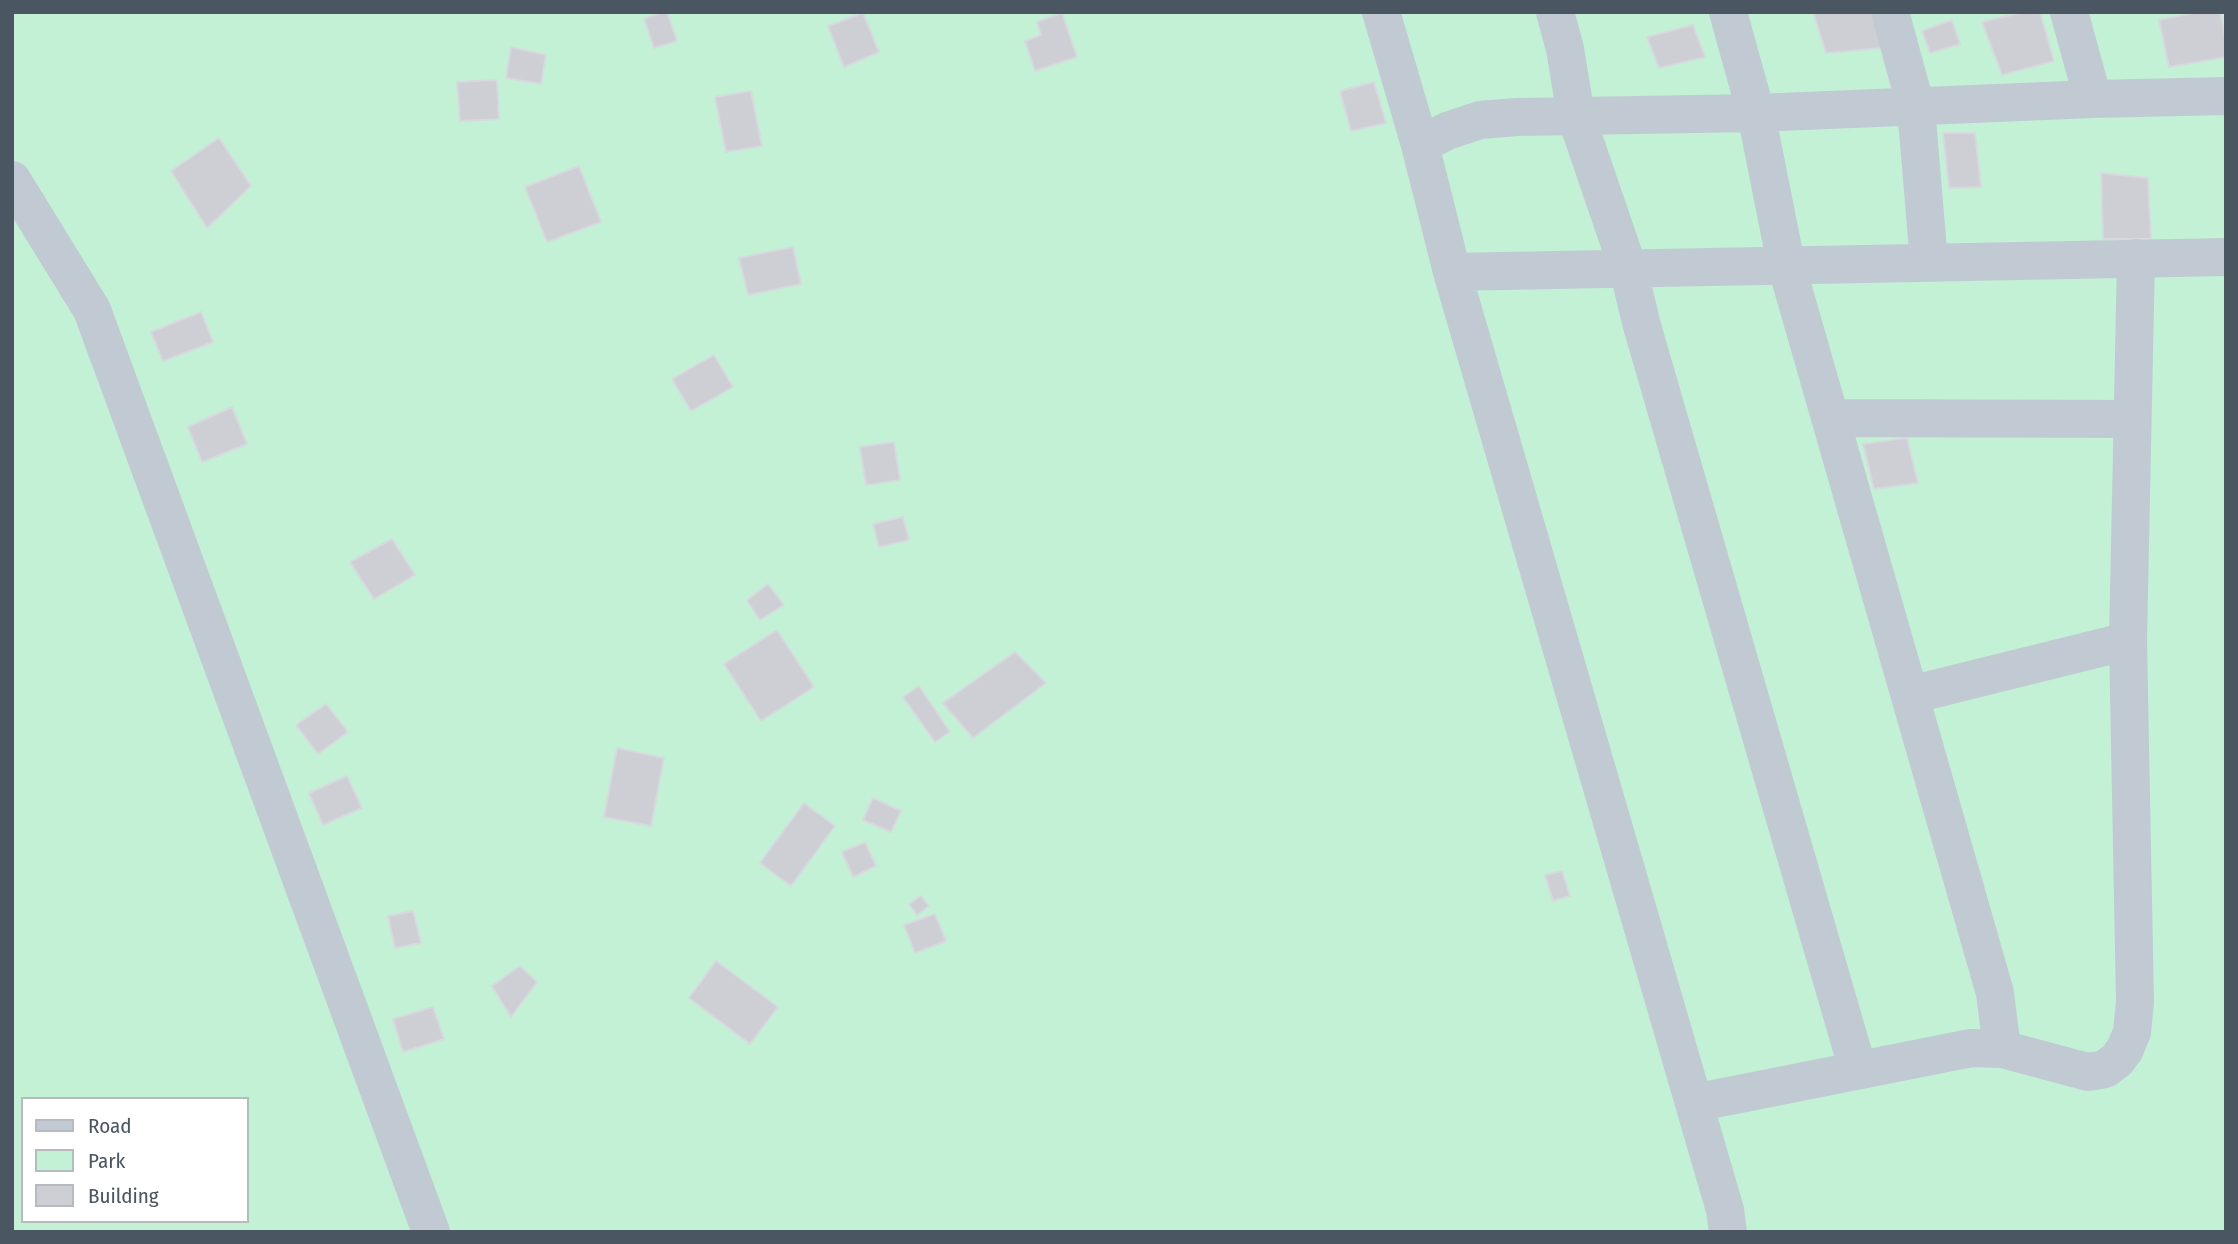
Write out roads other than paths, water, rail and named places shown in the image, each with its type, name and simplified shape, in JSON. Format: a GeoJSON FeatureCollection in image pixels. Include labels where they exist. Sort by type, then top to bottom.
{"type":"FeatureCollection","features":[{"type":"Feature","properties":{"kind":"street"},"geometry":{"type":"LineString","coordinates":[[1381,12],[1420,145],[1452,272],[1725,1210],[1728,1232]]}},
{"type":"Feature","properties":{"kind":"street"},"geometry":{"type":"LineString","coordinates":[[1555,12],[1566,49],[1576,116],[1628,268],[1642,326],[1858,1070]]}},
{"type":"Feature","properties":{"kind":"street"},"geometry":{"type":"LineString","coordinates":[[1728,12],[1756,113],[1786,264],[1995,993],[2002,1049]]}},
{"type":"Feature","properties":{"kind":"street"},"geometry":{"type":"LineString","coordinates":[[1890,12],[1916,107],[1929,261]]}},
{"type":"Feature","properties":{"kind":"street"},"geometry":{"type":"LineString","coordinates":[[2069,12],[2093,99]]}},
{"type":"Feature","properties":{"kind":"street"},"geometry":{"type":"LineString","coordinates":[[1420,145],[1447,131],[1480,120],[2226,96]]}},
{"type":"Feature","properties":{"kind":"street"},"geometry":{"type":"LineString","coordinates":[[12,180],[92,310],[431,1232]]}},
{"type":"Feature","properties":{"kind":"street"},"geometry":{"type":"LineString","coordinates":[[1452,272],[2226,257]]}},
{"type":"Feature","properties":{"kind":"street"},"geometry":{"type":"LineString","coordinates":[[1694,1104],[1971,1048],[2002,1049],[2088,1072],[2105,1069],[2126,1049],[2132,1032],[2135,1002],[2128,642],[2136,258]]}},
{"type":"Feature","properties":{"kind":"street"},"geometry":{"type":"LineString","coordinates":[[1830,418],[2132,419]]}},
{"type":"Feature","properties":{"kind":"street"},"geometry":{"type":"LineString","coordinates":[[1910,695],[2128,642]]}}]}
